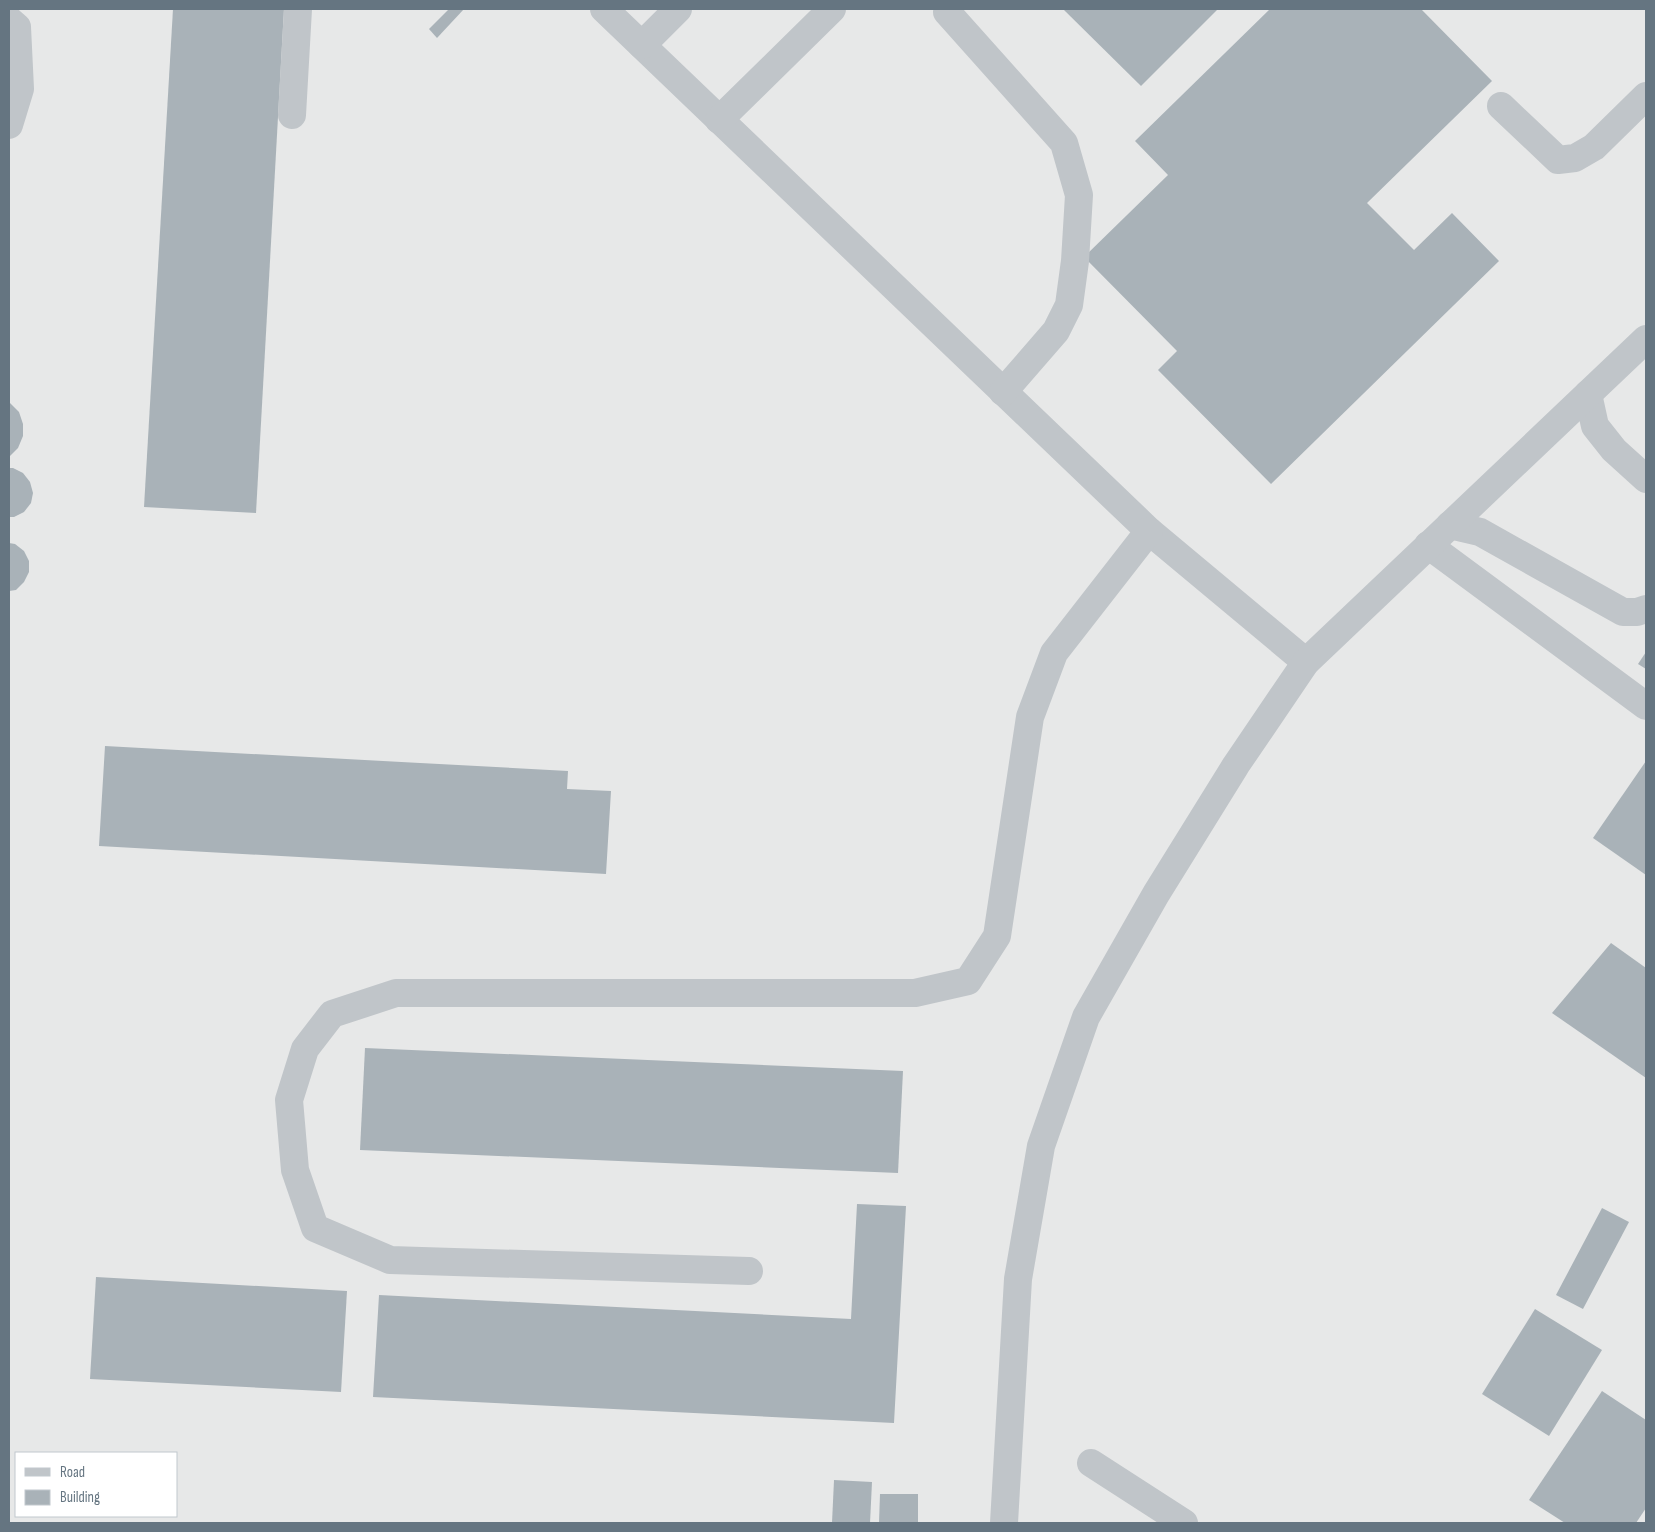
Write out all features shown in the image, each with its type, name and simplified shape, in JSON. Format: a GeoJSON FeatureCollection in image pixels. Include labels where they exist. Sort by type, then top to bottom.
{"type":"FeatureCollection","features":[{"type":"Feature","properties":{"kind":"street"},"geometry":{"type":"LineString","coordinates":[[292,115],[298,9]]}},
{"type":"Feature","properties":{"kind":"street"},"geometry":{"type":"LineString","coordinates":[[604,9],[1149,531],[1306,662]]}},
{"type":"Feature","properties":{"kind":"street"},"geometry":{"type":"LineString","coordinates":[[642,45],[678,9]]}},
{"type":"Feature","properties":{"kind":"street"},"geometry":{"type":"LineString","coordinates":[[719,120],[832,9]]}},
{"type":"Feature","properties":{"kind":"street"},"geometry":{"type":"LineString","coordinates":[[947,12],[1064,143],[1079,195],[1075,261],[1068,305],[1056,331],[1003,392]]}},
{"type":"Feature","properties":{"kind":"street"},"geometry":{"type":"LineString","coordinates":[[9,20],[17,27],[20,89],[9,125]]}},
{"type":"Feature","properties":{"kind":"street"},"geometry":{"type":"LineString","coordinates":[[1501,106],[1558,160],[1575,158],[1594,147],[1646,96]]}},
{"type":"Feature","properties":{"kind":"street"},"geometry":{"type":"LineString","coordinates":[[1004,1523],[1018,1279],[1041,1146],[1086,1017],[1156,894],[1236,764],[1306,662],[1646,339]]}},
{"type":"Feature","properties":{"kind":"street"},"geometry":{"type":"LineString","coordinates":[[1588,394],[1595,426],[1614,450],[1646,479]]}},
{"type":"Feature","properties":{"kind":"street"},"geometry":{"type":"LineString","coordinates":[[1450,526],[1480,532],[1623,612],[1637,612],[1646,609]]}},
{"type":"Feature","properties":{"kind":"street"},"geometry":{"type":"LineString","coordinates":[[749,1271],[390,1260],[315,1228],[295,1170],[289,1100],[305,1049],[332,1014],[396,993],[915,993],[968,981],[997,936],[1030,717],[1054,654],[1149,531]]}},
{"type":"Feature","properties":{"kind":"street"},"geometry":{"type":"LineString","coordinates":[[1428,545],[1646,706]]}},
{"type":"Feature","properties":{"kind":"street"},"geometry":{"type":"LineString","coordinates":[[1091,1463],[1184,1523]]}},
{"type":"Feature","properties":{"kind":"shaded area"},"geometry":{"type":"Polygon","coordinates":[[[9,9],[1646,9],[1646,1523],[9,1523],[9,9]]]}},
{"type":"Feature","properties":{"kind":"building"},"geometry":{"type":"Polygon","coordinates":[[[173,9],[284,9],[256,513],[144,507],[173,9]]]}},
{"type":"Feature","properties":{"kind":"building"},"geometry":{"type":"Polygon","coordinates":[[[449,9],[464,9],[437,38],[429,29],[449,9]]]}},
{"type":"Feature","properties":{"kind":"building"},"geometry":{"type":"Polygon","coordinates":[[[1063,9],[1218,9],[1141,86],[1063,9]]]}},
{"type":"Feature","properties":{"kind":"building"},"geometry":{"type":"Polygon","coordinates":[[[1270,9],[1421,9],[1492,81],[1367,203],[1414,250],[1452,213],[1499,261],[1271,484],[1158,370],[1177,351],[1084,257],[1168,175],[1135,141],[1270,9]]]}},
{"type":"Feature","properties":{"kind":"building"},"geometry":{"type":"Polygon","coordinates":[[[9,402],[19,412],[23,424],[23,436],[18,448],[9,457],[9,402]]]}},
{"type":"Feature","properties":{"kind":"building"},"geometry":{"type":"Polygon","coordinates":[[[9,468],[23,473],[30,482],[33,493],[31,503],[24,512],[14,517],[9,517],[9,468]]]}},
{"type":"Feature","properties":{"kind":"building"},"geometry":{"type":"Polygon","coordinates":[[[9,543],[15,544],[24,551],[29,561],[29,572],[24,582],[16,590],[9,591],[9,543]]]}},
{"type":"Feature","properties":{"kind":"building"},"geometry":{"type":"Polygon","coordinates":[[[1646,652],[1646,669],[1638,664],[1646,652]]]}},
{"type":"Feature","properties":{"kind":"building"},"geometry":{"type":"Polygon","coordinates":[[[105,746],[568,771],[567,789],[611,791],[606,874],[99,846],[105,746]]]}},
{"type":"Feature","properties":{"kind":"building"},"geometry":{"type":"Polygon","coordinates":[[[1646,761],[1646,875],[1593,838],[1646,761]]]}},
{"type":"Feature","properties":{"kind":"building"},"geometry":{"type":"Polygon","coordinates":[[[1611,943],[1646,968],[1646,1078],[1552,1013],[1611,943]]]}},
{"type":"Feature","properties":{"kind":"building"},"geometry":{"type":"Polygon","coordinates":[[[365,1048],[903,1071],[898,1173],[360,1150],[365,1048]]]}},
{"type":"Feature","properties":{"kind":"building"},"geometry":{"type":"Polygon","coordinates":[[[857,1204],[906,1206],[894,1423],[373,1397],[379,1295],[851,1319],[857,1204]]]}},
{"type":"Feature","properties":{"kind":"building"},"geometry":{"type":"Polygon","coordinates":[[[1602,1208],[1629,1222],[1583,1309],[1556,1295],[1602,1208]]]}},
{"type":"Feature","properties":{"kind":"building"},"geometry":{"type":"Polygon","coordinates":[[[96,1277],[347,1291],[341,1392],[90,1379],[96,1277]]]}},
{"type":"Feature","properties":{"kind":"building"},"geometry":{"type":"Polygon","coordinates":[[[1535,1309],[1602,1350],[1549,1436],[1482,1394],[1535,1309]]]}},
{"type":"Feature","properties":{"kind":"building"},"geometry":{"type":"Polygon","coordinates":[[[1602,1391],[1646,1420],[1646,1508],[1636,1523],[1565,1523],[1529,1500],[1602,1391]]]}},
{"type":"Feature","properties":{"kind":"building"},"geometry":{"type":"Polygon","coordinates":[[[834,1480],[872,1482],[870,1523],[832,1523],[834,1480]]]}},
{"type":"Feature","properties":{"kind":"building"},"geometry":{"type":"Polygon","coordinates":[[[880,1494],[918,1494],[918,1523],[879,1523],[880,1494]]]}}]}
